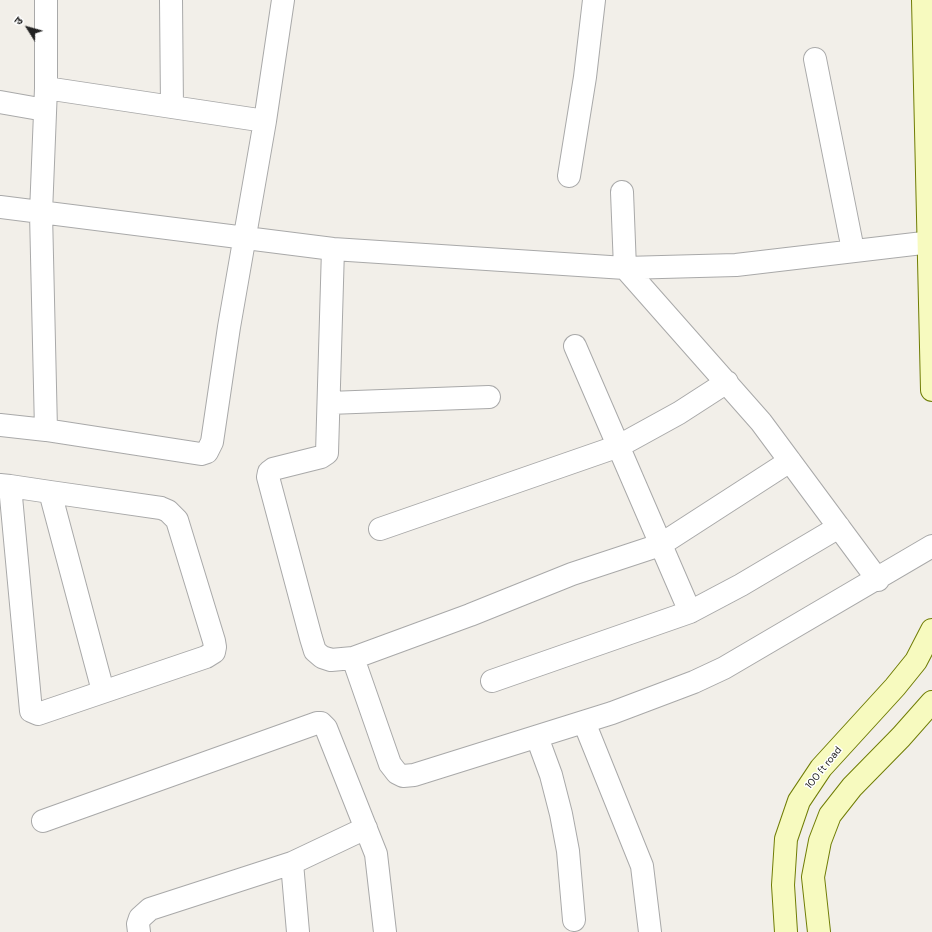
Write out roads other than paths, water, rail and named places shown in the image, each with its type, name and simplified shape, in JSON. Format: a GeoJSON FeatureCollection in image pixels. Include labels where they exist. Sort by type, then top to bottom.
{"type":"FeatureCollection","features":[{"type":"Feature","properties":{"kind":"main road"},"geometry":{"type":"LineString","coordinates":[[923,0],[930,242],[932,390]]}},
{"type":"Feature","properties":{"kind":"main road","name":"100 ft road"},"geometry":{"type":"LineString","coordinates":[[786,932],[783,885],[786,839],[799,801],[821,768],[912,666],[930,638]]}},
{"type":"Feature","properties":{"kind":"main road"},"geometry":{"type":"LineString","coordinates":[[819,932],[813,877],[820,841],[830,815],[852,787],[901,737],[932,702]]}},
{"type":"Feature","properties":{"kind":"street"},"geometry":{"type":"LineString","coordinates":[[46,0],[46,88],[41,213],[46,430]]}},
{"type":"Feature","properties":{"kind":"street"},"geometry":{"type":"LineString","coordinates":[[171,0],[172,107]]}},
{"type":"Feature","properties":{"kind":"street"},"geometry":{"type":"LineString","coordinates":[[0,425],[46,430],[201,454],[207,452],[212,442],[243,238],[265,121],[283,0]]}},
{"type":"Feature","properties":{"kind":"street"},"geometry":{"type":"LineString","coordinates":[[569,176],[585,77],[594,0]]}},
{"type":"Feature","properties":{"kind":"street"},"geometry":{"type":"LineString","coordinates":[[815,59],[853,250]]}},
{"type":"Feature","properties":{"kind":"street"},"geometry":{"type":"LineString","coordinates":[[46,88],[265,121]]}},
{"type":"Feature","properties":{"kind":"street"},"geometry":{"type":"LineString","coordinates":[[0,102],[45,110]]}},
{"type":"Feature","properties":{"kind":"street"},"geometry":{"type":"LineString","coordinates":[[622,192],[625,268],[761,422],[878,580]]}},
{"type":"Feature","properties":{"kind":"street"},"geometry":{"type":"LineString","coordinates":[[0,207],[333,249],[625,268],[736,264],[930,242]]}},
{"type":"Feature","properties":{"kind":"street"},"geometry":{"type":"LineString","coordinates":[[333,249],[327,450],[325,456],[274,469],[269,472],[268,477],[271,495],[315,651],[322,657],[331,660],[353,658],[470,615],[572,574],[660,545],[790,461]]}},
{"type":"Feature","properties":{"kind":"street"},"geometry":{"type":"LineString","coordinates":[[575,346],[690,612]]}},
{"type":"Feature","properties":{"kind":"street"},"geometry":{"type":"LineString","coordinates":[[380,529],[619,446],[679,413],[727,382]]}},
{"type":"Feature","properties":{"kind":"street"},"geometry":{"type":"LineString","coordinates":[[329,403],[489,397]]}},
{"type":"Feature","properties":{"kind":"street"},"geometry":{"type":"LineString","coordinates":[[5,485],[161,508],[174,515],[177,520],[216,647],[214,652],[206,657],[38,714],[31,711],[5,485]]}},
{"type":"Feature","properties":{"kind":"street"},"geometry":{"type":"LineString","coordinates":[[50,492],[103,691]]}},
{"type":"Feature","properties":{"kind":"street"},"geometry":{"type":"LineString","coordinates":[[492,681],[690,612],[741,585],[839,527]]}},
{"type":"Feature","properties":{"kind":"street"},"geometry":{"type":"LineString","coordinates":[[353,658],[390,764],[397,773],[403,776],[414,775],[584,722],[673,690],[724,668],[878,580],[932,546]]}},
{"type":"Feature","properties":{"kind":"street"},"geometry":{"type":"LineString","coordinates":[[584,722],[642,866],[650,932]]}},
{"type":"Feature","properties":{"kind":"street"},"geometry":{"type":"LineString","coordinates":[[43,821],[317,723],[321,723],[326,728],[376,854],[384,932]]}},
{"type":"Feature","properties":{"kind":"street"},"geometry":{"type":"LineString","coordinates":[[537,737],[551,775],[561,814],[568,851],[574,920]]}},
{"type":"Feature","properties":{"kind":"street"},"geometry":{"type":"LineString","coordinates":[[139,932],[138,924],[140,918],[150,909],[292,863],[366,828]]}},
{"type":"Feature","properties":{"kind":"street"},"geometry":{"type":"LineString","coordinates":[[292,863],[298,932]]}}]}
